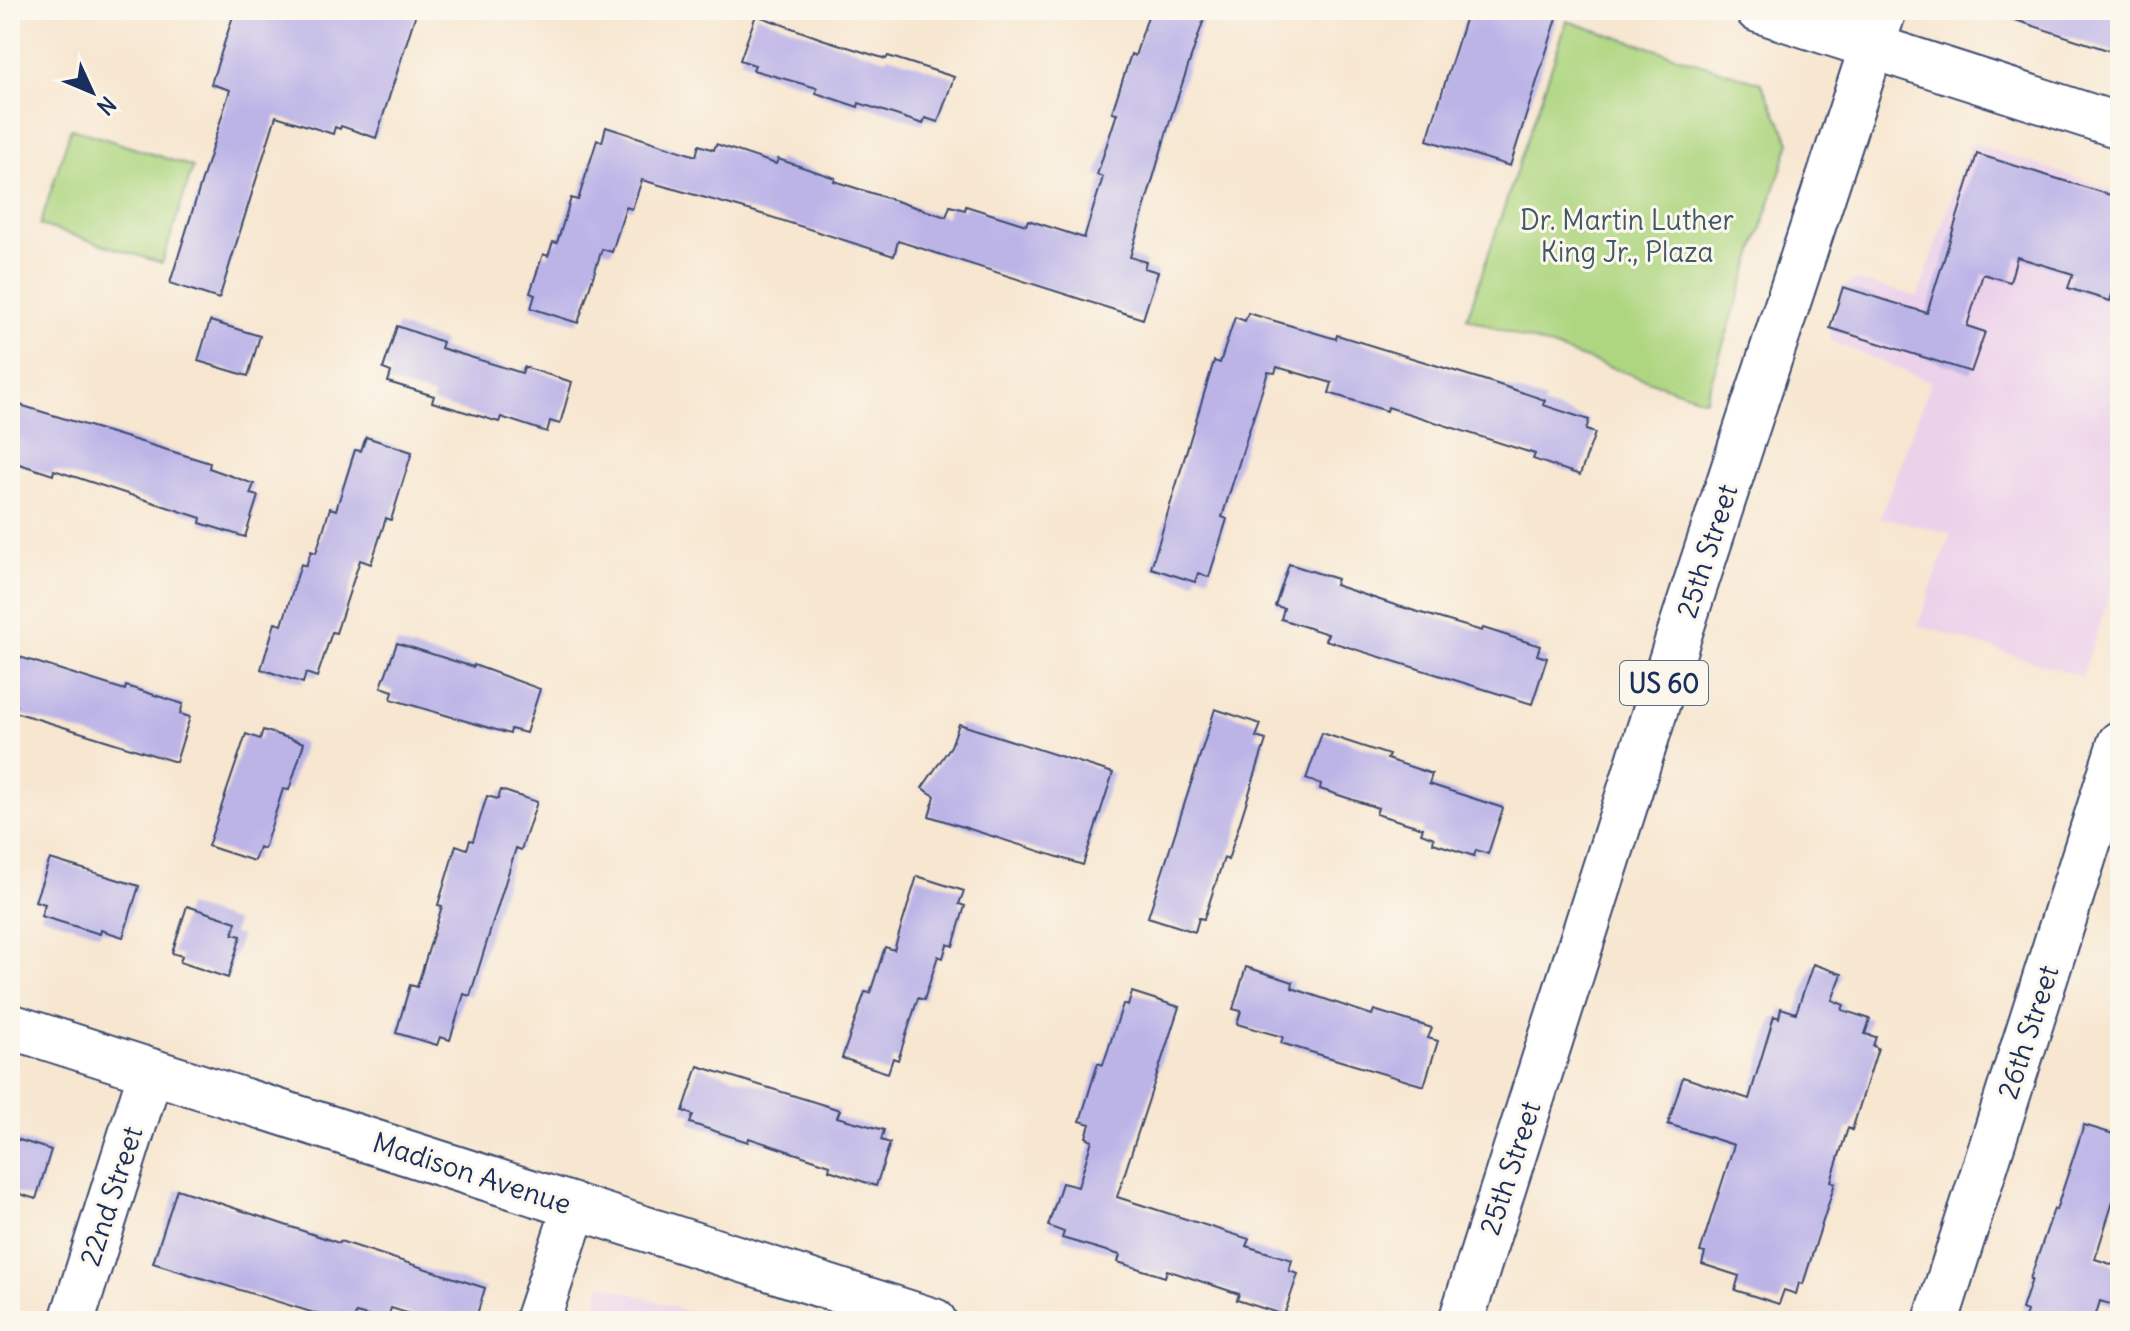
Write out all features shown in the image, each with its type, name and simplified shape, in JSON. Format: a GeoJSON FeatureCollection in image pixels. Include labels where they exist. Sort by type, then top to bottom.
{"type":"FeatureCollection","features":[{"type":"Feature","properties":{"kind":"main road"},"geometry":{"type":"LineString","coordinates":[[1758,10],[1879,28],[2120,126]]}},
{"type":"Feature","properties":{"kind":"main road","name":"25th Street"},"geometry":{"type":"LineString","coordinates":[[1461,1321],[1690,601],[1879,28]]}},
{"type":"Feature","properties":{"kind":"main road","name":"26th Street"},"geometry":{"type":"LineString","coordinates":[[1936,1321],[2120,743]]}},
{"type":"Feature","properties":{"kind":"main road","name":"Madison Avenue"},"geometry":{"type":"LineString","coordinates":[[10,1026],[934,1321]]}},
{"type":"Feature","properties":{"kind":"main road","name":"22nd Street"},"geometry":{"type":"LineString","coordinates":[[72,1321],[151,1071]]}},
{"type":"Feature","properties":{"kind":"main road"},"geometry":{"type":"LineString","coordinates":[[537,1321],[575,1207]]}},
{"type":"Feature","properties":{"kind":"shaded area"},"geometry":{"type":"Polygon","coordinates":[[[1971,142],[2120,193],[2120,563],[2082,677],[1918,625],[1951,533],[1880,517],[1931,382],[1831,341],[1830,328],[1843,287],[1855,280],[1918,297],[1971,142]]]}},
{"type":"Feature","properties":{"kind":"shaded area"},"geometry":{"type":"Polygon","coordinates":[[[602,1284],[717,1321],[590,1321],[602,1284]]]}},
{"type":"Feature","properties":{"kind":"green space","name":"Dr. Martin Luther King Jr., Plaza"},"geometry":{"type":"Polygon","coordinates":[[[1567,21],[1761,83],[1790,142],[1705,400],[1467,318],[1567,21]]]}},
{"type":"Feature","properties":{"kind":"green space"},"geometry":{"type":"Polygon","coordinates":[[[71,128],[193,167],[162,263],[40,225],[71,128]]]}},
{"type":"Feature","properties":{"kind":"building"},"geometry":{"type":"Polygon","coordinates":[[[235,10],[417,10],[376,138],[341,126],[340,129],[335,127],[333,134],[276,116],[219,299],[170,283],[230,90],[211,84],[235,10]]]}},
{"type":"Feature","properties":{"kind":"building"},"geometry":{"type":"Polygon","coordinates":[[[1150,10],[1207,10],[1171,117],[1130,257],[1146,262],[1144,268],[1158,272],[1143,319],[898,241],[894,256],[642,180],[632,209],[626,207],[612,252],[602,249],[578,323],[531,308],[535,295],[530,293],[543,254],[548,256],[553,242],[557,243],[571,198],[578,200],[597,140],[602,142],[606,127],[696,156],[699,145],[714,150],[716,144],[776,164],[778,159],[835,178],[834,181],[946,217],[950,206],[965,210],[966,206],[1026,225],[1028,220],[1084,238],[1103,177],[1097,175],[1117,113],[1112,112],[1131,54],[1135,56],[1150,10]]]}},
{"type":"Feature","properties":{"kind":"building"},"geometry":{"type":"Polygon","coordinates":[[[1468,10],[1532,10],[1557,18],[1510,166],[1427,140],[1468,10]]]}},
{"type":"Feature","properties":{"kind":"building"},"geometry":{"type":"Polygon","coordinates":[[[2004,10],[2120,10],[2120,54],[2003,16],[2004,10]]]}},
{"type":"Feature","properties":{"kind":"building"},"geometry":{"type":"Polygon","coordinates":[[[756,15],[822,39],[954,77],[938,122],[925,118],[923,124],[859,103],[858,107],[816,93],[817,88],[753,70],[755,65],[740,60],[756,15]]]}},
{"type":"Feature","properties":{"kind":"building"},"geometry":{"type":"Polygon","coordinates":[[[1977,154],[2120,198],[2120,290],[2114,288],[2110,301],[2068,288],[2073,274],[2017,257],[2010,282],[1983,274],[1967,326],[1985,332],[1971,372],[1830,328],[1843,287],[1927,313],[1977,154]]]}},
{"type":"Feature","properties":{"kind":"building"},"geometry":{"type":"Polygon","coordinates":[[[1248,313],[1336,339],[1337,335],[1497,384],[1545,400],[1543,405],[1589,420],[1586,430],[1595,433],[1580,475],[1533,459],[1535,454],[1388,407],[1387,411],[1329,393],[1332,383],[1277,367],[1275,373],[1268,372],[1222,517],[1227,519],[1209,577],[1198,573],[1195,582],[1151,568],[1214,361],[1220,363],[1235,317],[1245,321],[1248,313]]]}},
{"type":"Feature","properties":{"kind":"building"},"geometry":{"type":"Polygon","coordinates":[[[210,321],[260,336],[248,376],[198,361],[210,321]]]}},
{"type":"Feature","properties":{"kind":"building"},"geometry":{"type":"Polygon","coordinates":[[[397,326],[443,342],[441,348],[522,373],[524,367],[572,382],[560,424],[550,421],[547,432],[501,417],[499,422],[432,402],[434,396],[388,382],[391,372],[383,369],[397,326]]]}},
{"type":"Feature","properties":{"kind":"building"},"geometry":{"type":"Polygon","coordinates":[[[10,402],[210,463],[209,468],[254,484],[250,494],[258,496],[245,537],[200,523],[201,518],[54,470],[53,475],[10,461],[10,402]]]}},
{"type":"Feature","properties":{"kind":"building"},"geometry":{"type":"Polygon","coordinates":[[[366,437],[412,452],[391,520],[386,518],[371,564],[360,560],[336,633],[332,632],[317,677],[306,673],[303,683],[261,669],[275,623],[282,625],[301,564],[306,566],[311,551],[316,553],[330,508],[336,510],[355,450],[361,451],[366,437]]]}},
{"type":"Feature","properties":{"kind":"building"},"geometry":{"type":"Polygon","coordinates":[[[1289,564],[1337,579],[1335,585],[1395,605],[1540,646],[1537,655],[1547,658],[1532,704],[1325,640],[1328,634],[1281,619],[1284,608],[1275,606],[1289,564]]]}},
{"type":"Feature","properties":{"kind":"building"},"geometry":{"type":"Polygon","coordinates":[[[397,643],[474,665],[540,689],[526,733],[511,729],[510,734],[391,699],[393,691],[381,687],[397,643]]]}},
{"type":"Feature","properties":{"kind":"building"},"geometry":{"type":"Polygon","coordinates":[[[10,654],[125,690],[126,686],[183,704],[180,714],[190,717],[176,762],[15,712],[17,706],[10,704],[10,654]]]}},
{"type":"Feature","properties":{"kind":"building"},"geometry":{"type":"Polygon","coordinates":[[[1215,709],[1261,724],[1256,737],[1266,740],[1228,860],[1224,858],[1204,919],[1199,918],[1195,932],[1148,917],[1215,709]]]}},
{"type":"Feature","properties":{"kind":"building"},"geometry":{"type":"Polygon","coordinates":[[[959,724],[1113,773],[1083,865],[929,816],[935,796],[922,788],[951,746],[959,724]]]}},
{"type":"Feature","properties":{"kind":"building"},"geometry":{"type":"Polygon","coordinates":[[[263,730],[304,743],[289,790],[283,789],[264,849],[259,847],[254,861],[208,846],[246,734],[260,739],[263,730]]]}},
{"type":"Feature","properties":{"kind":"building"},"geometry":{"type":"Polygon","coordinates":[[[1322,733],[1389,755],[1387,759],[1432,774],[1429,784],[1503,808],[1488,854],[1476,850],[1474,856],[1433,843],[1434,838],[1421,833],[1423,828],[1376,814],[1378,808],[1320,789],[1321,784],[1306,779],[1322,733]]]}},
{"type":"Feature","properties":{"kind":"building"},"geometry":{"type":"Polygon","coordinates":[[[501,790],[537,802],[521,850],[516,848],[470,996],[464,994],[450,1040],[440,1037],[437,1045],[396,1033],[410,985],[417,987],[442,906],[438,905],[456,845],[467,849],[470,840],[473,841],[487,796],[498,799],[501,790]]]}},
{"type":"Feature","properties":{"kind":"building"},"geometry":{"type":"Polygon","coordinates":[[[50,859],[139,886],[123,937],[101,930],[100,934],[41,916],[45,904],[35,901],[50,859]]]}},
{"type":"Feature","properties":{"kind":"building"},"geometry":{"type":"Polygon","coordinates":[[[917,876],[964,891],[959,904],[965,906],[953,946],[947,944],[943,958],[938,956],[924,1000],[918,998],[898,1060],[893,1058],[888,1073],[842,1058],[865,992],[870,993],[885,947],[894,950],[917,876]]]}},
{"type":"Feature","properties":{"kind":"building"},"geometry":{"type":"Polygon","coordinates":[[[187,906],[236,922],[233,934],[241,936],[228,978],[180,962],[182,956],[172,953],[187,906]]]}},
{"type":"Feature","properties":{"kind":"building"},"geometry":{"type":"Polygon","coordinates":[[[1813,964],[1842,974],[1832,1000],[1844,1005],[1842,1010],[1870,1019],[1865,1034],[1876,1037],[1873,1046],[1878,1048],[1852,1130],[1848,1128],[1831,1181],[1835,1183],[1803,1284],[1799,1283],[1796,1294],[1784,1290],[1779,1304],[1735,1290],[1739,1276],[1702,1264],[1705,1253],[1700,1252],[1734,1145],[1668,1124],[1683,1077],[1749,1099],[1774,1016],[1779,1018],[1781,1008],[1796,1013],[1813,964]]]}},
{"type":"Feature","properties":{"kind":"building"},"geometry":{"type":"Polygon","coordinates":[[[1246,967],[1293,982],[1292,988],[1372,1015],[1374,1010],[1432,1028],[1428,1038],[1438,1041],[1424,1086],[1281,1043],[1283,1037],[1237,1024],[1241,1011],[1233,1009],[1246,967]]]}},
{"type":"Feature","properties":{"kind":"building"},"geometry":{"type":"Polygon","coordinates":[[[1132,992],[1179,1007],[1117,1197],[1249,1239],[1246,1246],[1292,1260],[1289,1271],[1298,1274],[1284,1315],[1237,1300],[1239,1294],[1167,1270],[1165,1277],[1118,1262],[1120,1255],[1062,1238],[1064,1232],[1048,1226],[1062,1183],[1078,1187],[1092,1140],[1086,1137],[1090,1124],[1080,1121],[1098,1063],[1103,1065],[1123,1004],[1128,1006],[1132,992]]]}},
{"type":"Feature","properties":{"kind":"building"},"geometry":{"type":"Polygon","coordinates":[[[698,1066],[840,1110],[837,1117],[884,1130],[881,1140],[890,1143],[876,1186],[829,1170],[830,1165],[749,1138],[748,1142],[690,1123],[693,1115],[683,1111],[698,1066]]]}},
{"type":"Feature","properties":{"kind":"building"},"geometry":{"type":"Polygon","coordinates":[[[2084,1125],[2120,1136],[2120,1179],[2095,1259],[2120,1267],[2120,1307],[2100,1301],[2094,1321],[2024,1321],[2027,1311],[2022,1309],[2030,1279],[2084,1125]]]}},
{"type":"Feature","properties":{"kind":"building"},"geometry":{"type":"Polygon","coordinates":[[[10,1137],[51,1150],[36,1199],[10,1191],[10,1137]]]}},
{"type":"Feature","properties":{"kind":"building"},"geometry":{"type":"Polygon","coordinates":[[[177,1189],[485,1288],[475,1321],[433,1321],[391,1308],[387,1321],[356,1313],[354,1321],[340,1321],[153,1263],[177,1189]]]}}]}
